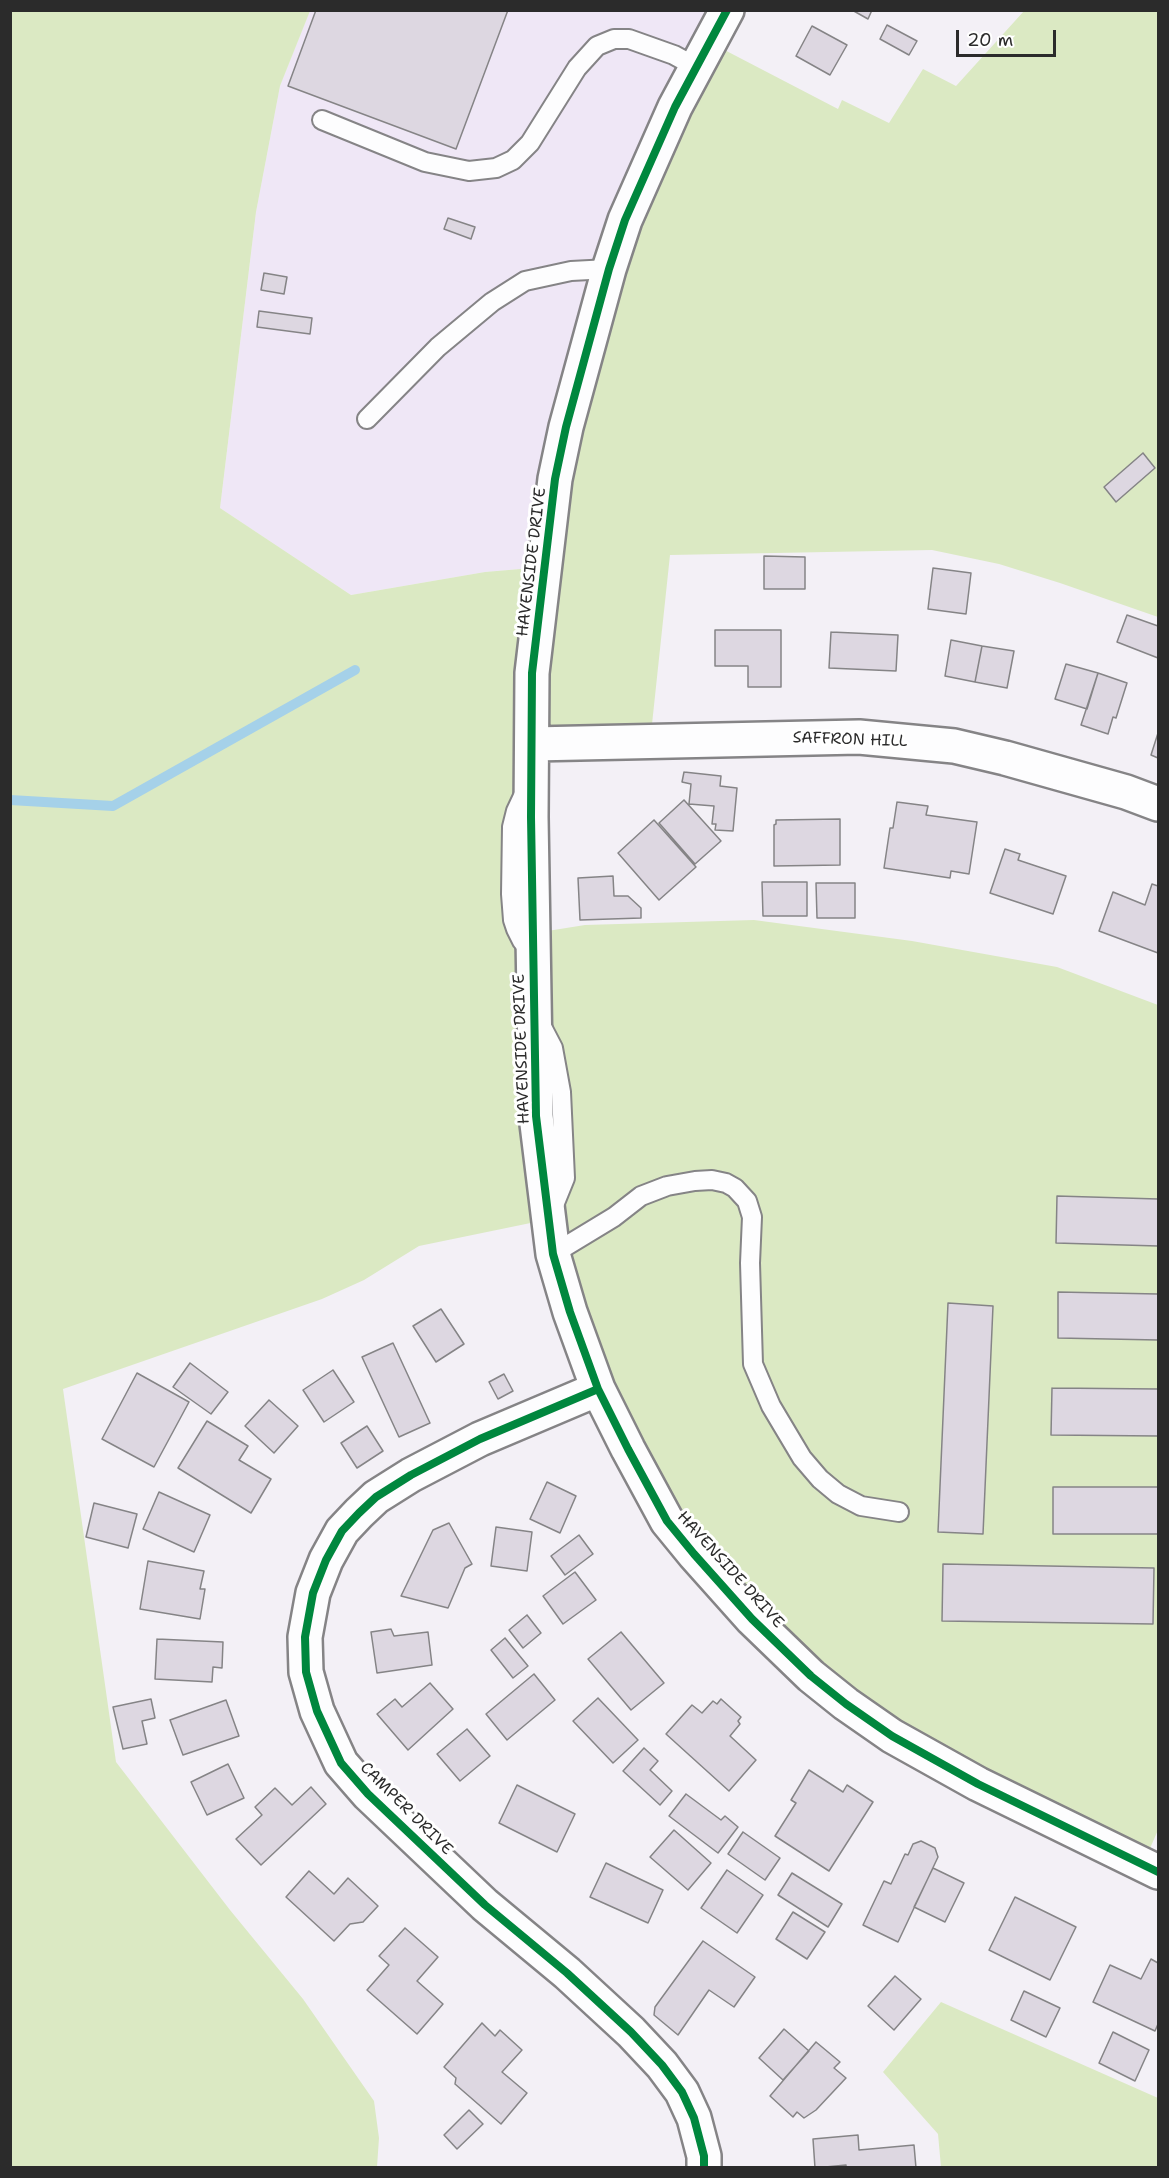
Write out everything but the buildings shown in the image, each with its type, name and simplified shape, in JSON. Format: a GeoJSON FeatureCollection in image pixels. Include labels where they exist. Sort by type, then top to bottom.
{"type":"FeatureCollection","features":[{"type":"Feature","properties":{"kind":"street","name":"HAVENSIDE DRIVE"},"geometry":{"type":"LineString","coordinates":[[727,10],[675,107],[625,220],[609,269],[566,427],[555,479],[532,674],[531,817],[536,1116],[553,1254],[570,1312],[598,1389],[667,1521],[752,1619],[811,1676],[892,1736],[978,1784],[1158,1872]]}},
{"type":"Feature","properties":{"kind":"street","name":"SAFFRON HILL"},"geometry":{"type":"LineString","coordinates":[[533,744],[747,738],[871,738],[954,746],[1082,780],[1158,804]]}},
{"type":"Feature","properties":{"kind":"street","name":"CAMPER DRIVE"},"geometry":{"type":"LineString","coordinates":[[598,1389],[480,1439],[411,1474],[376,1497],[358,1514],[342,1531],[326,1560],[313,1593],[305,1637],[306,1672],[317,1711],[341,1763],[368,1794],[485,1905],[631,2032],[662,2066],[682,2092],[694,2118],[704,2156],[704,2168]]}},
{"type":"Feature","properties":{"kind":"lane"},"geometry":{"type":"LineString","coordinates":[[322,120],[425,162],[469,171],[496,168],[513,160],[530,143],[577,68],[597,46],[614,39],[629,39],[674,55],[696,67]]}},
{"type":"Feature","properties":{"kind":"lane"},"geometry":{"type":"LineString","coordinates":[[367,419],[438,347],[492,302],[525,281],[571,271],[609,269]]}},
{"type":"Feature","properties":{"kind":"lane"},"geometry":{"type":"LineString","coordinates":[[553,1254],[614,1217],[642,1196],[667,1186],[712,1180],[735,1188],[747,1201],[752,1217],[750,1263],[753,1364],[771,1406],[802,1458],[820,1479],[838,1494],[861,1506],[899,1512]]}},
{"type":"Feature","properties":{"kind":"shaded area"},"geometry":{"type":"Polygon","coordinates":[[[310,11],[730,11],[544,567],[485,572],[351,595],[220,508],[256,212],[280,86],[310,11]]]}},
{"type":"Feature","properties":{"kind":"green space"},"geometry":{"type":"Polygon","coordinates":[[[11,11],[310,11],[280,86],[256,212],[220,508],[351,595],[485,572],[544,567],[604,294],[713,44],[838,109],[842,100],[889,123],[923,69],[956,86],[1024,11],[1158,11],[1158,617],[999,564],[932,550],[670,555],[650,743],[533,744],[535,933],[585,925],[754,920],[912,941],[1057,967],[1158,1005],[1158,1830],[1144,1862],[811,1675],[629,1449],[550,1219],[419,1246],[364,1280],[322,1299],[63,1389],[116,1762],[230,1910],[303,1999],[374,2101],[379,2138],[377,2167],[11,2168],[11,11]]]}},
{"type":"Feature","properties":{"kind":"green space"},"geometry":{"type":"Polygon","coordinates":[[[941,2002],[1158,2098],[1158,2167],[941,2167],[938,2134],[883,2072],[941,2002]]]}},
{"type":"Feature","properties":{"kind":"waterway"},"geometry":{"type":"LineString","coordinates":[[10,800],[113,806],[355,670]]}},
{"type":"Feature","properties":{"kind":"cycle path"},"geometry":{"type":"LineString","coordinates":[[727,10],[675,107],[625,220],[609,269],[566,427],[555,479],[532,673],[531,817],[536,1116],[553,1254],[570,1312],[598,1389],[667,1521],[752,1619],[811,1676],[892,1736],[978,1784],[1158,1872]]}},
{"type":"Feature","properties":{"kind":"cycle path"},"geometry":{"type":"LineString","coordinates":[[598,1389],[480,1439],[411,1475],[376,1497],[359,1513],[342,1531],[326,1560],[313,1593],[305,1637],[306,1672],[317,1711],[341,1763],[368,1794],[485,1905],[567,1973],[631,2032],[662,2065],[682,2092],[694,2118],[704,2156],[704,2168]]}}]}
